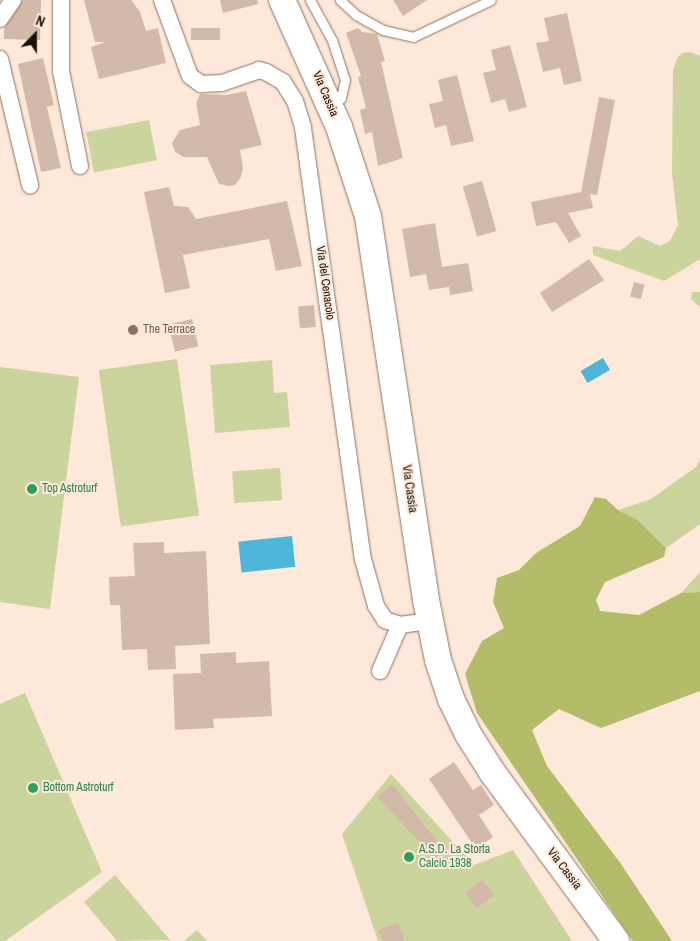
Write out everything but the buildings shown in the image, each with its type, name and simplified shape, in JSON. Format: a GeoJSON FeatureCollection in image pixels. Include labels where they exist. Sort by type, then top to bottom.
{"type":"FeatureCollection","features":[{"type":"Feature","properties":{"kind":"main road","name":"Via Cassia"},"geometry":{"type":"LineString","coordinates":[[282,0],[331,107],[362,195],[376,258],[430,622],[451,700],[468,734],[616,941]]}},
{"type":"Feature","properties":{"kind":"street"},"geometry":{"type":"LineString","coordinates":[[0,19],[14,0]]}},
{"type":"Feature","properties":{"kind":"street"},"geometry":{"type":"LineString","coordinates":[[61,0],[61,71],[80,166]]}},
{"type":"Feature","properties":{"kind":"street","name":"Via del Cenacolo"},"geometry":{"type":"LineString","coordinates":[[162,0],[190,76],[201,84],[222,83],[259,70],[283,82],[295,101],[304,133],[363,558],[380,614],[392,624],[400,625]]}},
{"type":"Feature","properties":{"kind":"street"},"geometry":{"type":"LineString","coordinates":[[0,59],[30,185]]}},
{"type":"Feature","properties":{"kind":"street"},"geometry":{"type":"LineString","coordinates":[[380,671],[400,625],[430,622]]}},
{"type":"Feature","properties":{"kind":"lane"},"geometry":{"type":"LineString","coordinates":[[310,0],[332,40],[345,80],[341,98],[331,107]]}},
{"type":"Feature","properties":{"kind":"lane"},"geometry":{"type":"LineString","coordinates":[[340,0],[356,14],[383,30],[413,37],[491,0]]}},
{"type":"Feature","properties":{"kind":"green space"},"geometry":{"type":"Polygon","coordinates":[[[691,52],[700,56],[700,259],[664,281],[593,255],[593,246],[620,251],[638,236],[660,246],[670,241],[678,225],[672,173],[673,72],[677,58],[682,53],[691,52]]]}},
{"type":"Feature","properties":{"kind":"green space"},"geometry":{"type":"Polygon","coordinates":[[[149,120],[157,160],[94,172],[86,132],[149,120]]]}},
{"type":"Feature","properties":{"kind":"green space"},"geometry":{"type":"Polygon","coordinates":[[[692,292],[700,292],[700,307],[691,299],[692,292]]]}},
{"type":"Feature","properties":{"kind":"green space"},"geometry":{"type":"Polygon","coordinates":[[[177,359],[199,515],[121,526],[99,370],[177,359]]]}},
{"type":"Feature","properties":{"kind":"green space"},"geometry":{"type":"Polygon","coordinates":[[[272,360],[274,393],[287,392],[290,427],[215,433],[210,365],[272,360]]]}},
{"type":"Feature","properties":{"kind":"green space","name":"Top Astroturf"},"geometry":{"type":"Polygon","coordinates":[[[0,367],[79,377],[50,609],[0,602],[0,367]]]}},
{"type":"Feature","properties":{"kind":"green space"},"geometry":{"type":"Polygon","coordinates":[[[700,460],[700,524],[666,548],[638,520],[618,510],[651,499],[696,467],[700,460]]]}},
{"type":"Feature","properties":{"kind":"green space"},"geometry":{"type":"Polygon","coordinates":[[[280,468],[282,500],[234,503],[232,471],[280,468]]]}},
{"type":"Feature","properties":{"kind":"green space"},"geometry":{"type":"Polygon","coordinates":[[[595,497],[606,499],[618,510],[638,520],[666,548],[664,557],[605,582],[596,600],[600,611],[639,615],[681,593],[700,592],[700,691],[601,728],[559,709],[532,730],[547,766],[621,864],[672,941],[633,941],[477,713],[465,674],[482,641],[504,628],[493,602],[497,578],[519,570],[536,553],[580,526],[595,497]]]}},
{"type":"Feature","properties":{"kind":"green space"},"geometry":{"type":"Polygon","coordinates":[[[700,572],[700,592],[681,593],[700,572]]]}},
{"type":"Feature","properties":{"kind":"green space","name":"Bottom Astroturf"},"geometry":{"type":"Polygon","coordinates":[[[25,693],[102,872],[5,941],[0,941],[0,704],[25,693]]]}},
{"type":"Feature","properties":{"kind":"green space","name":"A.S.D. La Storta Calcio 1938"},"geometry":{"type":"Polygon","coordinates":[[[391,774],[474,865],[513,850],[572,941],[378,941],[342,834],[391,774]]]}},
{"type":"Feature","properties":{"kind":"green space"},"geometry":{"type":"Polygon","coordinates":[[[115,875],[170,940],[117,941],[84,902],[115,875]]]}},
{"type":"Feature","properties":{"kind":"green space"},"geometry":{"type":"Polygon","coordinates":[[[197,930],[207,941],[184,941],[197,930]]]}},
{"type":"Feature","properties":{"kind":"water"},"geometry":{"type":"Polygon","coordinates":[[[603,358],[610,370],[587,383],[580,371],[603,358]]]}},
{"type":"Feature","properties":{"kind":"water"},"geometry":{"type":"Polygon","coordinates":[[[292,536],[295,567],[242,572],[238,542],[292,536]]]}},
{"type":"Feature","properties":{"kind":"place","name":"The Terrace"},"geometry":{"type":"Point","coordinates":[133,330]}},
{"type":"Feature","properties":{"kind":"place","name":"Top Astroturf"},"geometry":{"type":"Point","coordinates":[32,489]}},
{"type":"Feature","properties":{"kind":"place","name":"Bottom Astroturf"},"geometry":{"type":"Point","coordinates":[33,788]}},
{"type":"Feature","properties":{"kind":"place","name":"A.S.D. La Storta Calcio 1938"},"geometry":{"type":"Point","coordinates":[409,857]}}]}
